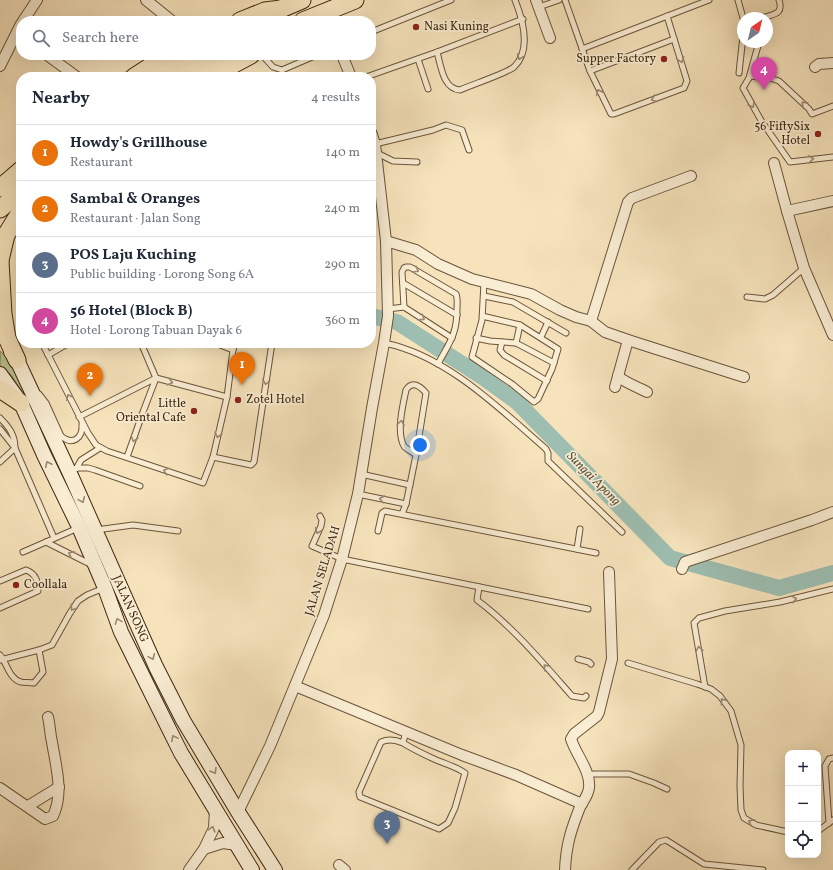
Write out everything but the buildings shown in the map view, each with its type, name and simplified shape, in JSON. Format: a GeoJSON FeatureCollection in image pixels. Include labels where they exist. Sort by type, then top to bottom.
{"type":"FeatureCollection","features":[{"type":"Feature","properties":{"kind":"highway"},"geometry":{"type":"LineString","coordinates":[[252,16],[265,11],[272,16],[302,0]]}},
{"type":"Feature","properties":{"kind":"highway"},"geometry":{"type":"LineString","coordinates":[[327,16],[355,0]]}},
{"type":"Feature","properties":{"kind":"highway"},"geometry":{"type":"LineString","coordinates":[[142,72],[162,60]]}},
{"type":"Feature","properties":{"kind":"highway"},"geometry":{"type":"LineString","coordinates":[[162,72],[184,60]]}},
{"type":"Feature","properties":{"kind":"highway"},"geometry":{"type":"LineString","coordinates":[[205,72],[221,69],[240,60]]}},
{"type":"Feature","properties":{"kind":"highway"},"geometry":{"type":"LineString","coordinates":[[0,176],[16,163]]}},
{"type":"Feature","properties":{"kind":"highway"},"geometry":{"type":"LineString","coordinates":[[0,188],[16,174]]}},
{"type":"Feature","properties":{"kind":"highway"},"geometry":{"type":"LineString","coordinates":[[0,209],[16,195]]}},
{"type":"Feature","properties":{"kind":"highway"},"geometry":{"type":"LineString","coordinates":[[0,231],[16,217]]}},
{"type":"Feature","properties":{"kind":"highway"},"geometry":{"type":"LineString","coordinates":[[16,219],[6,235],[0,260],[3,314],[7,338],[17,360]]}},
{"type":"Feature","properties":{"kind":"highway"},"geometry":{"type":"LineString","coordinates":[[0,389],[21,403]]}},
{"type":"Feature","properties":{"kind":"main road","name":"JALAN SONG"},"geometry":{"type":"LineString","coordinates":[[0,343],[13,353],[17,360],[74,473],[95,530],[156,667],[183,720],[238,812],[275,870]]}},
{"type":"Feature","properties":{"kind":"main road","name":"JALAN SONG"},"geometry":{"type":"LineString","coordinates":[[0,374],[21,403],[79,527],[105,588],[121,632],[181,753],[252,870]]}},
{"type":"Feature","properties":{"kind":"street"},"geometry":{"type":"LineString","coordinates":[[26,16],[37,0]]}},
{"type":"Feature","properties":{"kind":"street"},"geometry":{"type":"LineString","coordinates":[[146,0],[166,16]]}},
{"type":"Feature","properties":{"kind":"street"},"geometry":{"type":"LineString","coordinates":[[537,3],[550,38]]}},
{"type":"Feature","properties":{"kind":"street"},"geometry":{"type":"LineString","coordinates":[[0,66],[16,36]]}},
{"type":"Feature","properties":{"kind":"street"},"geometry":{"type":"LineString","coordinates":[[54,60],[69,72]]}},
{"type":"Feature","properties":{"kind":"street"},"geometry":{"type":"LineString","coordinates":[[344,60],[349,72]]}},
{"type":"Feature","properties":{"kind":"street"},"geometry":{"type":"LineString","coordinates":[[815,67],[818,64],[833,62]]}},
{"type":"Feature","properties":{"kind":"street","name":"JALAN SELADAH"},"geometry":{"type":"LineString","coordinates":[[238,812],[270,746],[324,615],[342,559],[358,494],[388,316],[386,241],[376,148]]}},
{"type":"Feature","properties":{"kind":"street"},"geometry":{"type":"LineString","coordinates":[[774,163],[804,268],[833,335]]}},
{"type":"Feature","properties":{"kind":"street"},"geometry":{"type":"LineString","coordinates":[[591,321],[628,202],[632,198],[691,176]]}},
{"type":"Feature","properties":{"kind":"street"},"geometry":{"type":"LineString","coordinates":[[787,211],[833,201]]}},
{"type":"Feature","properties":{"kind":"street"},"geometry":{"type":"LineString","coordinates":[[386,241],[416,250],[438,264],[484,282],[531,294],[576,317],[591,321],[606,332],[744,377]]}},
{"type":"Feature","properties":{"kind":"street"},"geometry":{"type":"LineString","coordinates":[[615,387],[628,340]]}},
{"type":"Feature","properties":{"kind":"street"},"geometry":{"type":"LineString","coordinates":[[618,376],[622,380],[647,392]]}},
{"type":"Feature","properties":{"kind":"street"},"geometry":{"type":"LineString","coordinates":[[683,565],[833,512]]}},
{"type":"Feature","properties":{"kind":"street"},"geometry":{"type":"LineString","coordinates":[[565,870],[568,840],[589,788],[588,776],[571,739],[574,734],[597,716],[612,659],[609,572]]}},
{"type":"Feature","properties":{"kind":"street"},"geometry":{"type":"LineString","coordinates":[[295,686],[582,804]]}},
{"type":"Feature","properties":{"kind":"street"},"geometry":{"type":"LineString","coordinates":[[0,788],[45,819],[53,816],[56,809],[59,787],[48,717]]}},
{"type":"Feature","properties":{"kind":"street"},"geometry":{"type":"LineString","coordinates":[[28,806],[59,787]]}},
{"type":"Feature","properties":{"kind":"street"},"geometry":{"type":"LineString","coordinates":[[190,870],[204,849],[214,828],[215,808]]}},
{"type":"Feature","properties":{"kind":"street"},"geometry":{"type":"LineString","coordinates":[[204,849],[223,843],[237,845]]}},
{"type":"Feature","properties":{"kind":"lane"},"geometry":{"type":"LineString","coordinates":[[376,30],[451,0]]}},
{"type":"Feature","properties":{"kind":"lane"},"geometry":{"type":"LineString","coordinates":[[437,52],[447,84],[454,89],[460,90],[513,68],[520,60],[525,35],[523,19],[515,0]]}},
{"type":"Feature","properties":{"kind":"lane"},"geometry":{"type":"LineString","coordinates":[[537,3],[559,0]]}},
{"type":"Feature","properties":{"kind":"lane"},"geometry":{"type":"LineString","coordinates":[[564,0],[590,71],[609,113],[614,114],[684,88],[686,85],[687,81],[667,16]]}},
{"type":"Feature","properties":{"kind":"lane"},"geometry":{"type":"LineString","coordinates":[[582,49],[709,0]]}},
{"type":"Feature","properties":{"kind":"lane"},"geometry":{"type":"LineString","coordinates":[[738,0],[741,12]]}},
{"type":"Feature","properties":{"kind":"lane"},"geometry":{"type":"LineString","coordinates":[[773,15],[779,11],[781,6],[779,0]]}},
{"type":"Feature","properties":{"kind":"lane"},"geometry":{"type":"LineString","coordinates":[[376,74],[523,19]]}},
{"type":"Feature","properties":{"kind":"lane"},"geometry":{"type":"LineString","coordinates":[[590,71],[674,39]]}},
{"type":"Feature","properties":{"kind":"lane"},"geometry":{"type":"LineString","coordinates":[[739,73],[742,48]]}},
{"type":"Feature","properties":{"kind":"lane"},"geometry":{"type":"LineString","coordinates":[[757,48],[749,78],[743,88],[762,122],[790,162],[833,157]]}},
{"type":"Feature","properties":{"kind":"lane"},"geometry":{"type":"LineString","coordinates":[[418,59],[428,89]]}},
{"type":"Feature","properties":{"kind":"lane"},"geometry":{"type":"LineString","coordinates":[[267,60],[274,67],[282,70],[305,60]]}},
{"type":"Feature","properties":{"kind":"lane"},"geometry":{"type":"LineString","coordinates":[[749,78],[750,76],[761,76],[778,81],[809,109],[812,114],[833,106]]}},
{"type":"Feature","properties":{"kind":"lane"},"geometry":{"type":"LineString","coordinates":[[376,148],[446,125],[462,130],[469,150]]}},
{"type":"Feature","properties":{"kind":"lane"},"geometry":{"type":"LineString","coordinates":[[376,148],[393,161],[417,162]]}},
{"type":"Feature","properties":{"kind":"lane"},"geometry":{"type":"LineString","coordinates":[[404,307],[403,283],[404,268],[406,266],[453,292],[457,297],[457,324],[452,338],[438,364]]}},
{"type":"Feature","properties":{"kind":"lane"},"geometry":{"type":"LineString","coordinates":[[747,297],[764,299],[773,295],[804,268]]}},
{"type":"Feature","properties":{"kind":"lane"},"geometry":{"type":"LineString","coordinates":[[482,316],[520,325],[558,349],[547,381],[538,399],[534,402],[512,384],[472,357],[482,316],[484,282]]}},
{"type":"Feature","properties":{"kind":"lane"},"geometry":{"type":"LineString","coordinates":[[403,283],[457,316]]}},
{"type":"Feature","properties":{"kind":"lane"},"geometry":{"type":"LineString","coordinates":[[484,296],[513,302],[566,333]]}},
{"type":"Feature","properties":{"kind":"lane"},"geometry":{"type":"LineString","coordinates":[[388,316],[404,307]]}},
{"type":"Feature","properties":{"kind":"lane"},"geometry":{"type":"LineString","coordinates":[[404,307],[452,338]]}},
{"type":"Feature","properties":{"kind":"lane"},"geometry":{"type":"LineString","coordinates":[[541,337],[548,322]]}},
{"type":"Feature","properties":{"kind":"lane"},"geometry":{"type":"LineString","coordinates":[[516,343],[520,325]]}},
{"type":"Feature","properties":{"kind":"lane"},"geometry":{"type":"LineString","coordinates":[[476,338],[516,343],[554,362]]}},
{"type":"Feature","properties":{"kind":"lane"},"geometry":{"type":"LineString","coordinates":[[502,342],[500,350],[504,356],[547,381]]}},
{"type":"Feature","properties":{"kind":"lane"},"geometry":{"type":"LineString","coordinates":[[384,343],[399,346],[438,364],[482,393],[546,449],[548,453],[548,461],[622,532]]}},
{"type":"Feature","properties":{"kind":"lane"},"geometry":{"type":"LineString","coordinates":[[44,348],[79,417],[92,440],[100,448],[203,483],[213,457],[227,398],[233,350],[228,348]]}},
{"type":"Feature","properties":{"kind":"lane"},"geometry":{"type":"LineString","coordinates":[[48,355],[60,348]]}},
{"type":"Feature","properties":{"kind":"lane"},"geometry":{"type":"LineString","coordinates":[[128,457],[142,412],[156,378],[143,348]]}},
{"type":"Feature","properties":{"kind":"lane"},"geometry":{"type":"LineString","coordinates":[[213,457],[251,465],[254,462],[271,348]]}},
{"type":"Feature","properties":{"kind":"lane"},"geometry":{"type":"LineString","coordinates":[[79,417],[156,378],[227,398]]}},
{"type":"Feature","properties":{"kind":"lane"},"geometry":{"type":"LineString","coordinates":[[26,380],[46,403],[61,436],[65,439],[70,440],[79,437],[82,430],[82,422]]}},
{"type":"Feature","properties":{"kind":"lane"},"geometry":{"type":"LineString","coordinates":[[402,514],[406,504],[416,455],[426,393],[420,385],[414,384],[409,386],[406,390],[400,428],[404,447],[416,455]]}},
{"type":"Feature","properties":{"kind":"lane"},"geometry":{"type":"LineString","coordinates":[[0,418],[8,426],[15,441],[15,448],[0,462]]}},
{"type":"Feature","properties":{"kind":"lane"},"geometry":{"type":"LineString","coordinates":[[0,429],[15,448],[54,538]]}},
{"type":"Feature","properties":{"kind":"lane"},"geometry":{"type":"LineString","coordinates":[[74,473],[81,460],[100,448]]}},
{"type":"Feature","properties":{"kind":"lane"},"geometry":{"type":"LineString","coordinates":[[74,473],[88,468],[140,486]]}},
{"type":"Feature","properties":{"kind":"lane"},"geometry":{"type":"LineString","coordinates":[[361,474],[410,485]]}},
{"type":"Feature","properties":{"kind":"lane"},"geometry":{"type":"LineString","coordinates":[[358,494],[406,504]]}},
{"type":"Feature","properties":{"kind":"lane"},"geometry":{"type":"LineString","coordinates":[[378,531],[383,511],[577,548],[596,553]]}},
{"type":"Feature","properties":{"kind":"lane"},"geometry":{"type":"LineString","coordinates":[[320,516],[322,520],[321,526],[312,546],[342,559],[588,609]]}},
{"type":"Feature","properties":{"kind":"lane"},"geometry":{"type":"LineString","coordinates":[[95,530],[133,525],[178,531]]}},
{"type":"Feature","properties":{"kind":"lane"},"geometry":{"type":"LineString","coordinates":[[23,552],[79,527]]}},
{"type":"Feature","properties":{"kind":"lane"},"geometry":{"type":"LineString","coordinates":[[577,548],[580,529]]}},
{"type":"Feature","properties":{"kind":"lane"},"geometry":{"type":"LineString","coordinates":[[46,542],[96,567]]}},
{"type":"Feature","properties":{"kind":"lane"},"geometry":{"type":"LineString","coordinates":[[0,581],[26,570],[32,573],[38,581],[38,591],[0,608]]}},
{"type":"Feature","properties":{"kind":"lane"},"geometry":{"type":"LineString","coordinates":[[479,587],[477,600],[497,615],[516,634],[572,696],[584,698],[586,696]]}},
{"type":"Feature","properties":{"kind":"lane"},"geometry":{"type":"LineString","coordinates":[[2,660],[52,645],[78,601],[87,595],[105,588]]}},
{"type":"Feature","properties":{"kind":"lane"},"geometry":{"type":"LineString","coordinates":[[706,688],[694,623],[699,618],[724,611],[780,602],[833,589]]}},
{"type":"Feature","properties":{"kind":"lane"},"geometry":{"type":"LineString","coordinates":[[0,655],[10,674],[20,682],[34,683],[43,672],[39,650]]}},
{"type":"Feature","properties":{"kind":"lane"},"geometry":{"type":"LineString","coordinates":[[578,659],[591,664]]}},
{"type":"Feature","properties":{"kind":"lane"},"geometry":{"type":"LineString","coordinates":[[628,663],[706,688],[720,696],[731,711],[741,745],[740,786],[741,810],[744,818],[756,825],[785,831]]}},
{"type":"Feature","properties":{"kind":"lane"},"geometry":{"type":"LineString","coordinates":[[403,743],[406,731]]}},
{"type":"Feature","properties":{"kind":"lane"},"geometry":{"type":"LineString","coordinates":[[396,740],[403,743],[435,760],[458,768],[465,773],[455,808],[448,823],[438,829],[360,797],[359,792],[381,742],[396,740]]}},
{"type":"Feature","properties":{"kind":"lane"},"geometry":{"type":"LineString","coordinates":[[821,829],[831,821],[825,766],[829,759],[833,758]]}},
{"type":"Feature","properties":{"kind":"lane"},"geometry":{"type":"LineString","coordinates":[[588,776],[593,774],[629,774],[667,789]]}},
{"type":"Feature","properties":{"kind":"lane"},"geometry":{"type":"LineString","coordinates":[[632,870],[659,842],[666,840],[704,864],[763,870]]}},
{"type":"Feature","properties":{"kind":"green space"},"geometry":{"type":"Polygon","coordinates":[[[0,351],[11,361],[34,411],[11,375],[0,366],[0,351]]]}},
{"type":"Feature","properties":{"kind":"waterway","name":"Sungai Apong"},"geometry":{"type":"LineString","coordinates":[[376,317],[397,322],[484,378],[517,402],[670,558],[779,588],[833,573]]}},
{"type":"Feature","properties":{"kind":"place","name":"Nasi Kuning"},"geometry":{"type":"Point","coordinates":[416,27]}},
{"type":"Feature","properties":{"kind":"place","name":"Supper Factory"},"geometry":{"type":"Point","coordinates":[664,59]}},
{"type":"Feature","properties":{"kind":"place","name":"56 Hotel (Block B)"},"geometry":{"type":"Point","coordinates":[764,90]}},
{"type":"Feature","properties":{"kind":"place","name":"56 FiftySix Hotel"},"geometry":{"type":"Point","coordinates":[818,134]}},
{"type":"Feature","properties":{"kind":"place","name":"Howdy's Grillhouse"},"geometry":{"type":"Point","coordinates":[242,385]}},
{"type":"Feature","properties":{"kind":"place","name":"Sambal & Oranges"},"geometry":{"type":"Point","coordinates":[90,396]}},
{"type":"Feature","properties":{"kind":"place","name":"Zotel Hotel"},"geometry":{"type":"Point","coordinates":[238,400]}},
{"type":"Feature","properties":{"kind":"place","name":"Little Oriental Cafe"},"geometry":{"type":"Point","coordinates":[194,411]}},
{"type":"Feature","properties":{"kind":"place","name":"Coollala"},"geometry":{"type":"Point","coordinates":[16,585]}},
{"type":"Feature","properties":{"kind":"place","name":"POS Laju Kuching"},"geometry":{"type":"Point","coordinates":[387,844]}}]}
